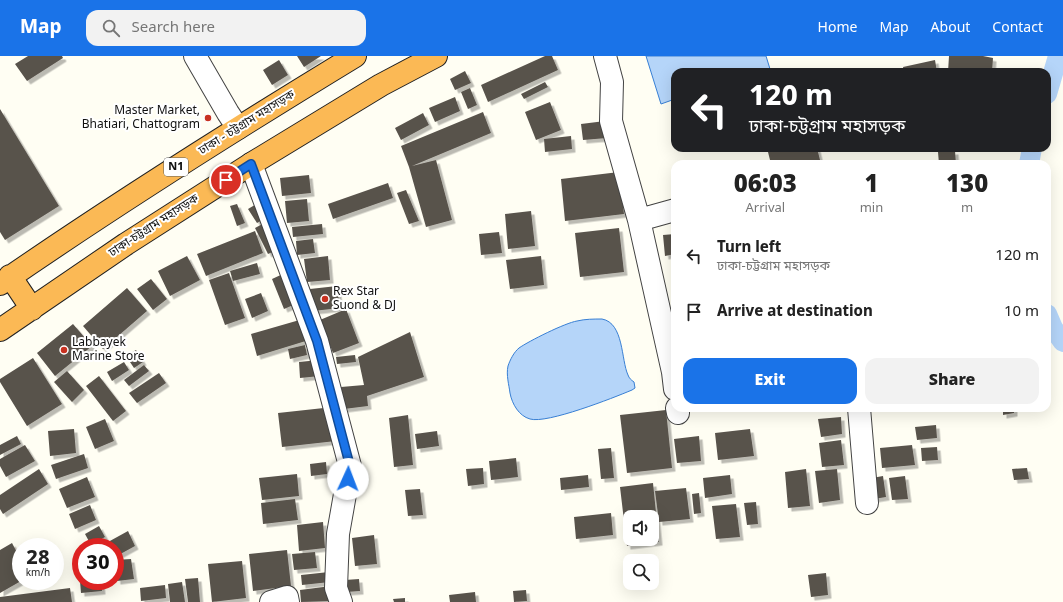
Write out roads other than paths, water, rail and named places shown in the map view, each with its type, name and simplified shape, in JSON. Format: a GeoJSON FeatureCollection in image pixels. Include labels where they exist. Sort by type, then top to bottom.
{"type":"FeatureCollection","features":[{"type":"Feature","properties":{"kind":"highway","name":"ঢাকা - চট্টগ্রাম মহাসড়ক"},"geometry":{"type":"LineString","coordinates":[[5,280],[115,206],[238,128],[356,56]]}},
{"type":"Feature","properties":{"kind":"highway","name":"ঢাকা-চট্টগ্রাম মহাসড়ক"},"geometry":{"type":"LineString","coordinates":[[0,330],[126,244],[251,164],[381,85],[436,56]]}},
{"type":"Feature","properties":{"kind":"highway"},"geometry":{"type":"LineString","coordinates":[[5,280],[32,309]]}},
{"type":"Feature","properties":{"kind":"street"},"geometry":{"type":"LineString","coordinates":[[195,56],[238,128]]}},
{"type":"Feature","properties":{"kind":"street"},"geometry":{"type":"LineString","coordinates":[[605,56],[612,82],[611,121],[639,220],[671,363]]}},
{"type":"Feature","properties":{"kind":"street"},"geometry":{"type":"LineString","coordinates":[[251,164],[317,341],[350,466],[338,534],[336,588],[341,602]]}},
{"type":"Feature","properties":{"kind":"street"},"geometry":{"type":"LineString","coordinates":[[639,220],[671,211]]}},
{"type":"Feature","properties":{"kind":"street"},"geometry":{"type":"LineString","coordinates":[[859,412],[867,503]]}},
{"type":"Feature","properties":{"kind":"street"},"geometry":{"type":"LineString","coordinates":[[271,602],[287,597],[288,602]]}},
{"type":"Feature","properties":{"kind":"water"},"geometry":{"type":"Polygon","coordinates":[[[646,56],[766,56],[770,68],[671,68],[671,100],[661,104],[646,56]]]}},
{"type":"Feature","properties":{"kind":"water"},"geometry":{"type":"Polygon","coordinates":[[[602,319],[609,322],[614,327],[618,335],[626,368],[629,377],[634,382],[635,388],[596,404],[550,418],[538,420],[530,419],[519,412],[512,401],[507,373],[508,366],[515,352],[531,341],[571,322],[602,319]]]}},
{"type":"Feature","properties":{"kind":"waterway"},"geometry":{"type":"LineString","coordinates":[[1051,80],[1058,56]]}},
{"type":"Feature","properties":{"kind":"waterway"},"geometry":{"type":"LineString","coordinates":[[1030,160],[1031,152]]}},
{"type":"Feature","properties":{"kind":"waterway"},"geometry":{"type":"LineString","coordinates":[[1051,323],[1063,342]]}},
{"type":"Feature","properties":{"kind":"place","name":"Master Market, Bhatiari, Chattogram"},"geometry":{"type":"Point","coordinates":[208,118]}},
{"type":"Feature","properties":{"kind":"place","name":"Rex Star Suond & DJ"},"geometry":{"type":"Point","coordinates":[325,299]}},
{"type":"Feature","properties":{"kind":"place","name":"Labbayek Marine Store"},"geometry":{"type":"Point","coordinates":[64,350]}}]}
